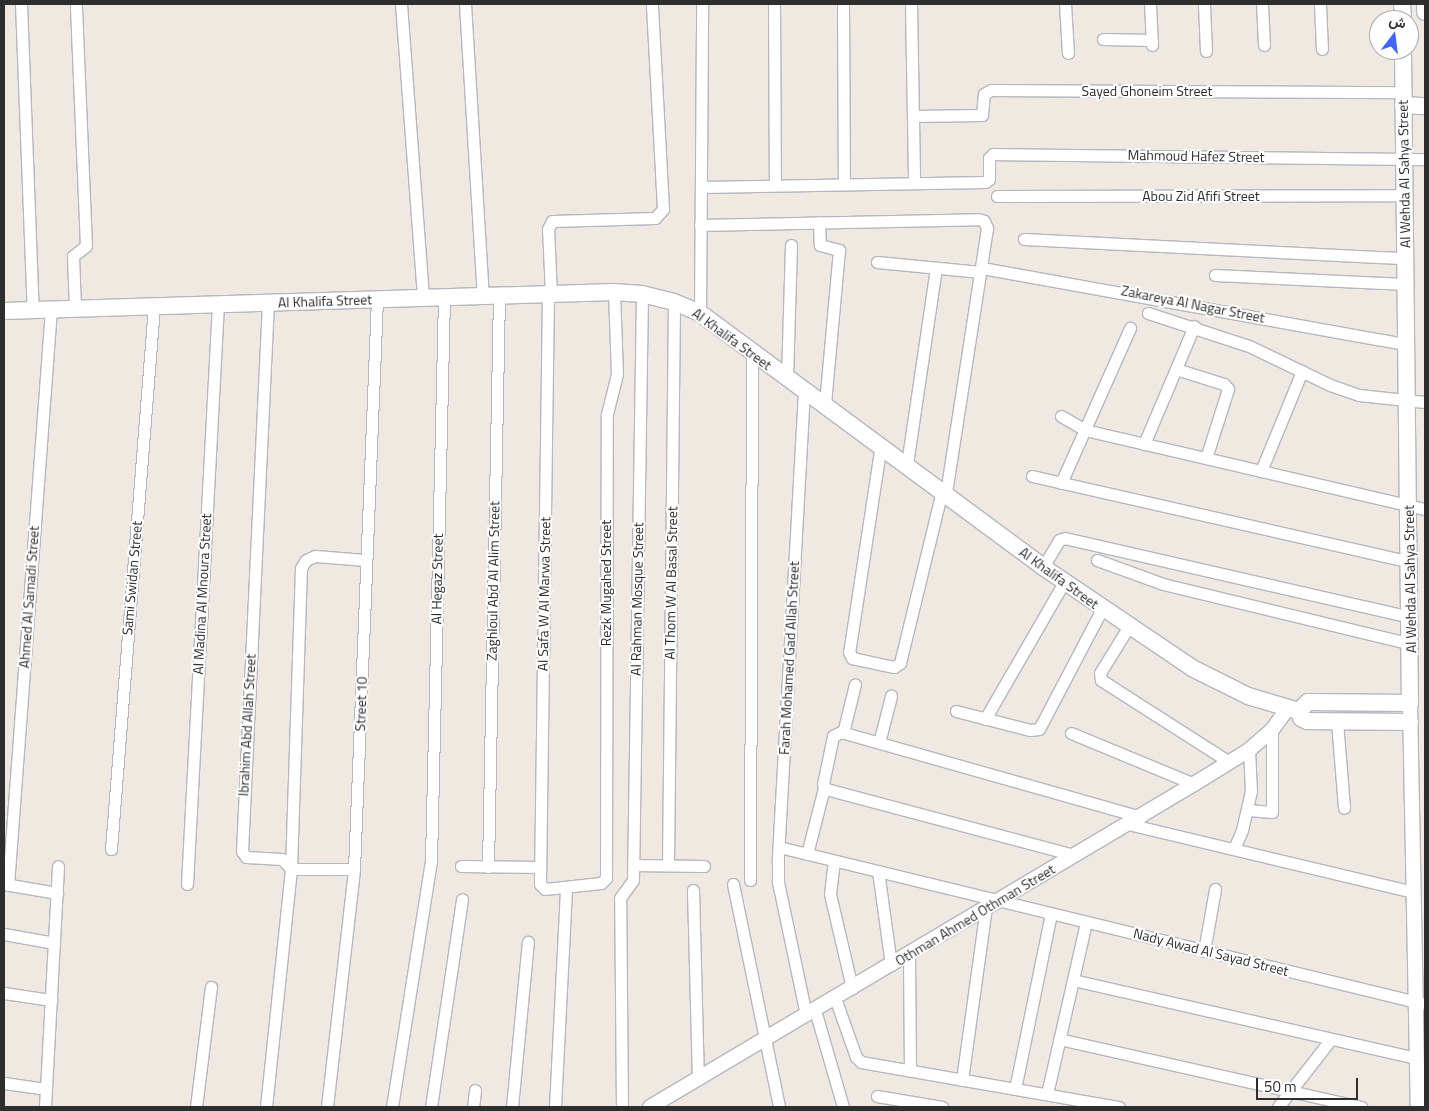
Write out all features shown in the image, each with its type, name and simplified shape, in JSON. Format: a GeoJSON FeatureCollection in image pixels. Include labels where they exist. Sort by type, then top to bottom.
{"type":"FeatureCollection","features":[{"type":"Feature","properties":{"kind":"main road"},"geometry":{"type":"LineString","coordinates":[[1425,4],[1425,12]]}},
{"type":"Feature","properties":{"kind":"main road","name":"Al Wehda Al Sahya Street"},"geometry":{"type":"LineString","coordinates":[[1403,60],[1406,401],[1410,562],[1416,622],[1411,644],[1410,703]]}},
{"type":"Feature","properties":{"kind":"main road"},"geometry":{"type":"LineString","coordinates":[[1403,99],[1425,106]]}},
{"type":"Feature","properties":{"kind":"main road","name":"Al Khalifa Street"},"geometry":{"type":"LineString","coordinates":[[4,310],[614,292],[642,294],[674,302],[700,313],[787,379],[881,444],[1043,567],[1102,609],[1210,679],[1248,696],[1294,709],[1306,722],[1410,722]]}},
{"type":"Feature","properties":{"kind":"main road"},"geometry":{"type":"LineString","coordinates":[[1294,709],[1308,702],[1410,703]]}},
{"type":"Feature","properties":{"kind":"street"},"geometry":{"type":"LineString","coordinates":[[21,4],[34,310]]}},
{"type":"Feature","properties":{"kind":"street"},"geometry":{"type":"LineString","coordinates":[[75,308],[72,258],[86,246],[76,4]]}},
{"type":"Feature","properties":{"kind":"street"},"geometry":{"type":"LineString","coordinates":[[401,4],[423,298]]}},
{"type":"Feature","properties":{"kind":"street","name":"Zaghloul Abd Al Alim Street"},"geometry":{"type":"LineString","coordinates":[[465,4],[491,295],[488,867]]}},
{"type":"Feature","properties":{"kind":"street","name":"Al Safa W Al Marwa Street"},"geometry":{"type":"LineString","coordinates":[[566,887],[547,889],[540,884],[549,294],[548,229],[552,221],[655,218],[663,209],[652,4]]}},
{"type":"Feature","properties":{"kind":"street"},"geometry":{"type":"LineString","coordinates":[[700,313],[702,4]]}},
{"type":"Feature","properties":{"kind":"street"},"geometry":{"type":"LineString","coordinates":[[774,4],[775,185]]}},
{"type":"Feature","properties":{"kind":"street"},"geometry":{"type":"LineString","coordinates":[[843,4],[844,184]]}},
{"type":"Feature","properties":{"kind":"street"},"geometry":{"type":"LineString","coordinates":[[700,186],[914,183],[911,4]]}},
{"type":"Feature","properties":{"kind":"street"},"geometry":{"type":"LineString","coordinates":[[1065,4],[1068,53]]}},
{"type":"Feature","properties":{"kind":"street"},"geometry":{"type":"LineString","coordinates":[[1103,39],[1152,42],[1150,4]]}},
{"type":"Feature","properties":{"kind":"street"},"geometry":{"type":"LineString","coordinates":[[1204,4],[1206,51]]}},
{"type":"Feature","properties":{"kind":"street"},"geometry":{"type":"LineString","coordinates":[[1262,4],[1264,45]]}},
{"type":"Feature","properties":{"kind":"street"},"geometry":{"type":"LineString","coordinates":[[1320,4],[1322,49]]}},
{"type":"Feature","properties":{"kind":"street","name":"Sayed Ghoneim Street"},"geometry":{"type":"LineString","coordinates":[[913,116],[982,115],[984,94],[991,90],[1403,99]]}},
{"type":"Feature","properties":{"kind":"street","name":"Mahmoud Hafez Street"},"geometry":{"type":"LineString","coordinates":[[914,183],[985,182],[989,179],[988,160],[994,154],[1425,158]]}},
{"type":"Feature","properties":{"kind":"street","name":"Abou Zid Afifi Street"},"geometry":{"type":"LineString","coordinates":[[997,196],[1404,196]]}},
{"type":"Feature","properties":{"kind":"street"},"geometry":{"type":"LineString","coordinates":[[700,225],[978,218],[987,228],[944,492],[900,663],[894,666],[855,660],[849,652],[881,444]]}},
{"type":"Feature","properties":{"kind":"street"},"geometry":{"type":"LineString","coordinates":[[819,222],[820,245],[838,250],[825,405]]}},
{"type":"Feature","properties":{"kind":"street"},"geometry":{"type":"LineString","coordinates":[[1024,239],[1405,258]]}},
{"type":"Feature","properties":{"kind":"street"},"geometry":{"type":"LineString","coordinates":[[787,379],[790,245]]}},
{"type":"Feature","properties":{"kind":"street","name":"Zakareya Al Nagar Street"},"geometry":{"type":"LineString","coordinates":[[877,262],[981,270],[1405,344]]}},
{"type":"Feature","properties":{"kind":"street"},"geometry":{"type":"LineString","coordinates":[[907,464],[936,268]]}},
{"type":"Feature","properties":{"kind":"street"},"geometry":{"type":"LineString","coordinates":[[1215,275],[1405,284]]}},
{"type":"Feature","properties":{"kind":"street","name":"Rezk Mugahed Street"},"geometry":{"type":"LineString","coordinates":[[566,887],[601,883],[605,876],[607,414],[617,374],[614,292]]}},
{"type":"Feature","properties":{"kind":"street","name":"Al Rahman Mosque Street"},"geometry":{"type":"LineString","coordinates":[[622,1107],[620,898],[633,882],[642,294]]}},
{"type":"Feature","properties":{"kind":"street","name":"Al Hegaz Street"},"geometry":{"type":"LineString","coordinates":[[392,1107],[431,861],[444,297]]}},
{"type":"Feature","properties":{"kind":"street","name":"Street 10"},"geometry":{"type":"LineString","coordinates":[[327,1107],[354,869],[376,299]]}},
{"type":"Feature","properties":{"kind":"street","name":"Ibrahim Abd Allah Street"},"geometry":{"type":"LineString","coordinates":[[268,302],[242,851],[248,857],[282,858],[291,868]]}},
{"type":"Feature","properties":{"kind":"street","name":"Al Thom W Al Basal Street"},"geometry":{"type":"LineString","coordinates":[[668,865],[674,302]]}},
{"type":"Feature","properties":{"kind":"street","name":"Al Madina Al Mnoura Street"},"geometry":{"type":"LineString","coordinates":[[186,884],[218,304]]}},
{"type":"Feature","properties":{"kind":"street","name":"Sami Swidan Street"},"geometry":{"type":"LineString","coordinates":[[111,849],[154,306]]}},
{"type":"Feature","properties":{"kind":"street","name":"Ahmed Al Samadi Street"},"geometry":{"type":"LineString","coordinates":[[6,884],[50,309]]}},
{"type":"Feature","properties":{"kind":"street"},"geometry":{"type":"LineString","coordinates":[[1148,313],[1194,326],[1249,346],[1330,385],[1359,395],[1425,402]]}},
{"type":"Feature","properties":{"kind":"street"},"geometry":{"type":"LineString","coordinates":[[1144,444],[1194,326]]}},
{"type":"Feature","properties":{"kind":"street"},"geometry":{"type":"LineString","coordinates":[[1061,483],[1130,328]]}},
{"type":"Feature","properties":{"kind":"street"},"geometry":{"type":"LineString","coordinates":[[750,880],[752,353]]}},
{"type":"Feature","properties":{"kind":"street"},"geometry":{"type":"LineString","coordinates":[[1176,368],[1224,384],[1228,389],[1206,458]]}},
{"type":"Feature","properties":{"kind":"street"},"geometry":{"type":"LineString","coordinates":[[1261,471],[1302,371]]}},
{"type":"Feature","properties":{"kind":"street","name":"Farah Mohamed Gad Allah Street"},"geometry":{"type":"LineString","coordinates":[[804,391],[778,847],[778,882],[787,924],[811,1012],[843,1107]]}},
{"type":"Feature","properties":{"kind":"street"},"geometry":{"type":"LineString","coordinates":[[1061,416],[1085,430],[1425,509]]}},
{"type":"Feature","properties":{"kind":"street"},"geometry":{"type":"LineString","coordinates":[[1032,476],[1410,562]]}},
{"type":"Feature","properties":{"kind":"street"},"geometry":{"type":"LineString","coordinates":[[1043,567],[1059,540],[1065,538],[1416,622]]}},
{"type":"Feature","properties":{"kind":"street"},"geometry":{"type":"LineString","coordinates":[[266,1107],[291,868],[302,568],[306,560],[315,556],[366,560]]}},
{"type":"Feature","properties":{"kind":"street"},"geometry":{"type":"LineString","coordinates":[[1097,560],[1163,584],[1411,644]]}},
{"type":"Feature","properties":{"kind":"street"},"geometry":{"type":"LineString","coordinates":[[985,718],[1064,582]]}},
{"type":"Feature","properties":{"kind":"street"},"geometry":{"type":"LineString","coordinates":[[956,711],[1030,730],[1040,726],[1102,609]]}},
{"type":"Feature","properties":{"kind":"street"},"geometry":{"type":"LineString","coordinates":[[1129,626],[1100,673],[1101,680],[1228,762]]}},
{"type":"Feature","properties":{"kind":"street"},"geometry":{"type":"LineString","coordinates":[[843,733],[855,684]]}},
{"type":"Feature","properties":{"kind":"street"},"geometry":{"type":"LineString","coordinates":[[880,743],[891,696]]}},
{"type":"Feature","properties":{"kind":"street","name":"Al Wehda Al Sahya Street"},"geometry":{"type":"LineString","coordinates":[[1410,703],[1413,892],[1420,1003],[1415,1058],[1418,1107]]}},
{"type":"Feature","properties":{"kind":"street","name":"Othman Ahmed Othman Street"},"geometry":{"type":"LineString","coordinates":[[650,1107],[909,955],[991,904],[1194,784],[1249,750],[1294,709]]}},
{"type":"Feature","properties":{"kind":"street"},"geometry":{"type":"LineString","coordinates":[[1337,722],[1344,808]]}},
{"type":"Feature","properties":{"kind":"street"},"geometry":{"type":"LineString","coordinates":[[1248,810],[1272,812],[1272,730]]}},
{"type":"Feature","properties":{"kind":"street"},"geometry":{"type":"LineString","coordinates":[[807,854],[824,788],[833,736],[843,733],[1141,816]]}},
{"type":"Feature","properties":{"kind":"street"},"geometry":{"type":"LineString","coordinates":[[1071,733],[1194,784]]}},
{"type":"Feature","properties":{"kind":"street"},"geometry":{"type":"LineString","coordinates":[[1234,849],[1248,810],[1252,772],[1249,750]]}},
{"type":"Feature","properties":{"kind":"street"},"geometry":{"type":"LineString","coordinates":[[824,788],[1074,855]]}},
{"type":"Feature","properties":{"kind":"street"},"geometry":{"type":"LineString","coordinates":[[1128,824],[1413,892]]}},
{"type":"Feature","properties":{"kind":"street","name":"Nady Awad Al Sayad Street"},"geometry":{"type":"LineString","coordinates":[[778,847],[878,872],[991,904],[1086,922],[1420,1003]]}},
{"type":"Feature","properties":{"kind":"street"},"geometry":{"type":"LineString","coordinates":[[834,861],[830,894],[852,988]]}},
{"type":"Feature","properties":{"kind":"street"},"geometry":{"type":"LineString","coordinates":[[633,865],[704,866]]}},
{"type":"Feature","properties":{"kind":"street"},"geometry":{"type":"LineString","coordinates":[[45,1107],[58,866]]}},
{"type":"Feature","properties":{"kind":"street"},"geometry":{"type":"LineString","coordinates":[[461,866],[540,867]]}},
{"type":"Feature","properties":{"kind":"street"},"geometry":{"type":"LineString","coordinates":[[291,868],[354,869]]}},
{"type":"Feature","properties":{"kind":"street"},"geometry":{"type":"LineString","coordinates":[[878,872],[891,965]]}},
{"type":"Feature","properties":{"kind":"street"},"geometry":{"type":"LineString","coordinates":[[6,884],[57,894]]}},
{"type":"Feature","properties":{"kind":"street"},"geometry":{"type":"LineString","coordinates":[[733,884],[779,1107]]}},
{"type":"Feature","properties":{"kind":"street"},"geometry":{"type":"LineString","coordinates":[[555,1107],[566,887]]}},
{"type":"Feature","properties":{"kind":"street"},"geometry":{"type":"LineString","coordinates":[[1204,951],[1215,889]]}},
{"type":"Feature","properties":{"kind":"street"},"geometry":{"type":"LineString","coordinates":[[693,890],[698,1079]]}},
{"type":"Feature","properties":{"kind":"street"},"geometry":{"type":"LineString","coordinates":[[431,1107],[462,898]]}},
{"type":"Feature","properties":{"kind":"street"},"geometry":{"type":"LineString","coordinates":[[962,1080],[991,904]]}},
{"type":"Feature","properties":{"kind":"street"},"geometry":{"type":"LineString","coordinates":[[1015,1089],[1051,914]]}},
{"type":"Feature","properties":{"kind":"street"},"geometry":{"type":"LineString","coordinates":[[1046,1094],[1086,922]]}},
{"type":"Feature","properties":{"kind":"street"},"geometry":{"type":"LineString","coordinates":[[4,934],[54,943]]}},
{"type":"Feature","properties":{"kind":"street"},"geometry":{"type":"LineString","coordinates":[[512,1107],[528,942]]}},
{"type":"Feature","properties":{"kind":"street"},"geometry":{"type":"LineString","coordinates":[[909,955],[910,1071]]}},
{"type":"Feature","properties":{"kind":"street"},"geometry":{"type":"LineString","coordinates":[[1073,980],[1415,1058]]}},
{"type":"Feature","properties":{"kind":"street"},"geometry":{"type":"LineString","coordinates":[[196,1107],[211,987]]}},
{"type":"Feature","properties":{"kind":"street"},"geometry":{"type":"LineString","coordinates":[[4,993],[51,1000]]}},
{"type":"Feature","properties":{"kind":"street"},"geometry":{"type":"LineString","coordinates":[[835,998],[856,1057],[864,1063],[1119,1107]]}},
{"type":"Feature","properties":{"kind":"street"},"geometry":{"type":"LineString","coordinates":[[1059,1039],[1361,1107]]}},
{"type":"Feature","properties":{"kind":"street"},"geometry":{"type":"LineString","coordinates":[[1278,1107],[1331,1039]]}},
{"type":"Feature","properties":{"kind":"street"},"geometry":{"type":"LineString","coordinates":[[4,1083],[46,1089]]}},
{"type":"Feature","properties":{"kind":"street"},"geometry":{"type":"LineString","coordinates":[[473,1107],[475,1090]]}},
{"type":"Feature","properties":{"kind":"street"},"geometry":{"type":"LineString","coordinates":[[877,1096],[942,1107]]}}]}
